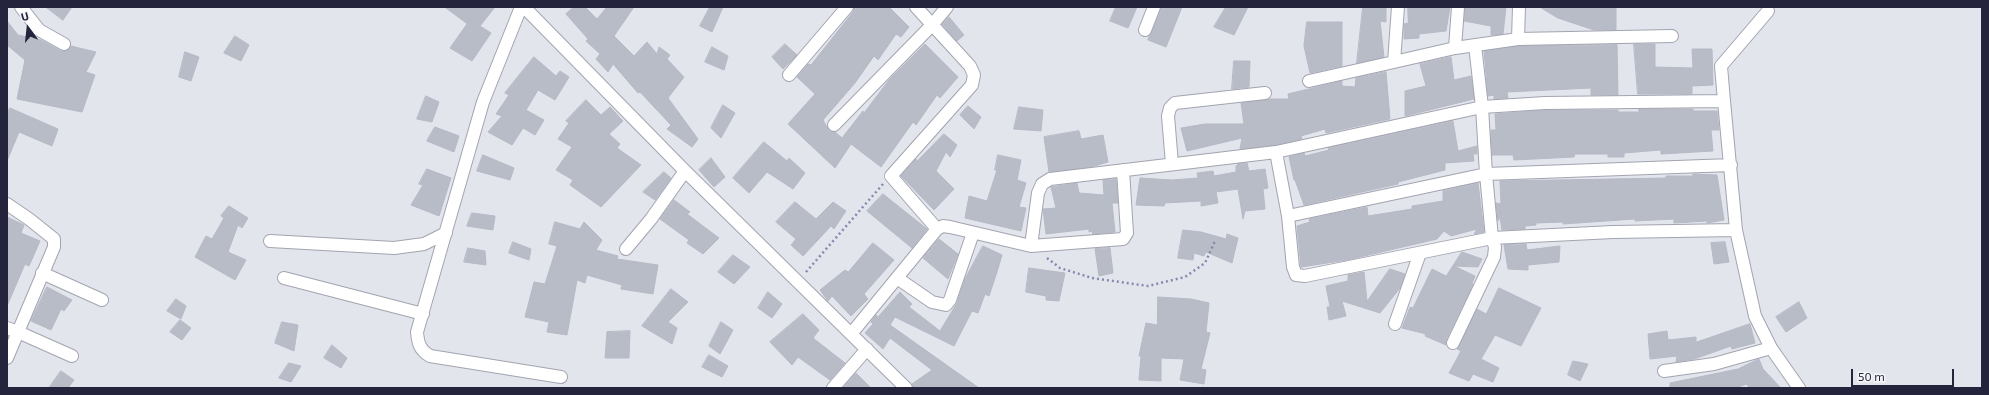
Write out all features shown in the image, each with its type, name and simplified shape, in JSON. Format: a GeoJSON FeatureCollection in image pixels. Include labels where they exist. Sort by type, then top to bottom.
{"type":"FeatureCollection","features":[{"type":"Feature","properties":{"kind":"street"},"geometry":{"type":"LineString","coordinates":[[21,7],[39,30],[64,44]]}},
{"type":"Feature","properties":{"kind":"street"},"geometry":{"type":"LineString","coordinates":[[561,378],[430,356],[422,351],[417,342],[417,332],[483,102],[523,7],[685,171],[906,388]]}},
{"type":"Feature","properties":{"kind":"street"},"geometry":{"type":"LineString","coordinates":[[789,75],[847,7]]}},
{"type":"Feature","properties":{"kind":"street"},"geometry":{"type":"LineString","coordinates":[[916,7],[970,66],[974,75],[972,85],[891,176],[937,229]]}},
{"type":"Feature","properties":{"kind":"street"},"geometry":{"type":"LineString","coordinates":[[834,125],[932,25],[947,7]]}},
{"type":"Feature","properties":{"kind":"street"},"geometry":{"type":"LineString","coordinates":[[1145,30],[1154,7]]}},
{"type":"Feature","properties":{"kind":"street"},"geometry":{"type":"LineString","coordinates":[[1394,62],[1398,7]]}},
{"type":"Feature","properties":{"kind":"street"},"geometry":{"type":"LineString","coordinates":[[1455,48],[1458,7]]}},
{"type":"Feature","properties":{"kind":"street"},"geometry":{"type":"LineString","coordinates":[[1518,39],[1519,7]]}},
{"type":"Feature","properties":{"kind":"street"},"geometry":{"type":"LineString","coordinates":[[1768,11],[1721,66],[1736,230],[1754,316],[1771,348],[1799,388]]}},
{"type":"Feature","properties":{"kind":"street"},"geometry":{"type":"LineString","coordinates":[[1309,81],[1455,48],[1518,39],[1672,36]]}},
{"type":"Feature","properties":{"kind":"street"},"geometry":{"type":"LineString","coordinates":[[1453,342],[1494,257],[1495,247],[1492,238],[1482,106],[1475,45]]}},
{"type":"Feature","properties":{"kind":"street"},"geometry":{"type":"LineString","coordinates":[[1172,164],[1168,116],[1170,108],[1175,103],[1265,93]]}},
{"type":"Feature","properties":{"kind":"street"},"geometry":{"type":"LineString","coordinates":[[1031,246],[1038,193],[1042,184],[1050,179],[1276,152],[1482,106],[1545,103],[1724,101]]}},
{"type":"Feature","properties":{"kind":"street"},"geometry":{"type":"LineString","coordinates":[[1276,152],[1288,216],[1293,267],[1298,276],[1305,276],[1492,238],[1613,232],[1736,230]]}},
{"type":"Feature","properties":{"kind":"street"},"geometry":{"type":"LineString","coordinates":[[1288,216],[1486,174],[1731,165]]}},
{"type":"Feature","properties":{"kind":"street"},"geometry":{"type":"LineString","coordinates":[[851,334],[937,229],[943,226],[950,226],[973,233],[1031,246],[1123,239],[1127,232],[1123,170]]}},
{"type":"Feature","properties":{"kind":"street"},"geometry":{"type":"LineString","coordinates":[[626,249],[651,219],[685,171]]}},
{"type":"Feature","properties":{"kind":"street"},"geometry":{"type":"LineString","coordinates":[[7,204],[29,218],[54,239],[52,253],[12,330],[7,358]]}},
{"type":"Feature","properties":{"kind":"street"},"geometry":{"type":"LineString","coordinates":[[270,242],[394,248],[424,244],[446,233]]}},
{"type":"Feature","properties":{"kind":"street"},"geometry":{"type":"LineString","coordinates":[[897,278],[932,302],[946,305],[950,300],[973,233]]}},
{"type":"Feature","properties":{"kind":"street"},"geometry":{"type":"LineString","coordinates":[[1395,324],[1420,253]]}},
{"type":"Feature","properties":{"kind":"street"},"geometry":{"type":"LineString","coordinates":[[42,273],[102,300]]}},
{"type":"Feature","properties":{"kind":"street"},"geometry":{"type":"LineString","coordinates":[[284,278],[423,314]]}},
{"type":"Feature","properties":{"kind":"street"},"geometry":{"type":"LineString","coordinates":[[12,330],[72,356]]}},
{"type":"Feature","properties":{"kind":"street"},"geometry":{"type":"LineString","coordinates":[[1664,371],[1714,364],[1771,348]]}},
{"type":"Feature","properties":{"kind":"street"},"geometry":{"type":"LineString","coordinates":[[833,388],[867,349]]}},
{"type":"Feature","properties":{"kind":"path"},"geometry":{"type":"LineString","coordinates":[[797,281],[891,176]]}},
{"type":"Feature","properties":{"kind":"path"},"geometry":{"type":"LineString","coordinates":[[1031,246],[1060,268],[1092,278],[1148,286],[1185,277],[1205,263],[1214,241]]}},
{"type":"Feature","properties":{"kind":"building"},"geometry":{"type":"Polygon","coordinates":[[[46,7],[72,7],[63,20],[46,7]]]}},
{"type":"Feature","properties":{"kind":"building"},"geometry":{"type":"Polygon","coordinates":[[[445,7],[495,7],[480,26],[491,33],[472,61],[450,48],[467,24],[445,7]]]}},
{"type":"Feature","properties":{"kind":"building"},"geometry":{"type":"Polygon","coordinates":[[[574,7],[585,7],[597,19],[607,7],[634,7],[614,36],[634,56],[647,42],[657,54],[659,47],[670,55],[667,59],[684,77],[668,98],[698,139],[692,147],[667,129],[671,125],[640,92],[638,93],[613,64],[608,72],[596,59],[600,54],[586,41],[588,39],[566,14],[574,7]]]}},
{"type":"Feature","properties":{"kind":"building"},"geometry":{"type":"Polygon","coordinates":[[[710,7],[723,7],[712,32],[700,26],[710,7]]]}},
{"type":"Feature","properties":{"kind":"building"},"geometry":{"type":"Polygon","coordinates":[[[854,7],[889,7],[909,27],[901,37],[896,34],[878,60],[874,56],[855,83],[823,120],[829,131],[835,132],[842,138],[863,111],[864,113],[889,80],[925,44],[958,77],[940,98],[937,95],[916,125],[913,122],[881,167],[851,144],[835,168],[788,124],[815,94],[797,77],[808,64],[811,65],[853,12],[854,7]]]}},
{"type":"Feature","properties":{"kind":"building"},"geometry":{"type":"Polygon","coordinates":[[[1116,7],[1137,7],[1128,28],[1110,21],[1116,7]]]}},
{"type":"Feature","properties":{"kind":"building"},"geometry":{"type":"Polygon","coordinates":[[[1162,7],[1182,7],[1166,47],[1148,40],[1162,7]]]}},
{"type":"Feature","properties":{"kind":"building"},"geometry":{"type":"Polygon","coordinates":[[[1226,7],[1248,7],[1234,35],[1214,27],[1226,7]]]}},
{"type":"Feature","properties":{"kind":"building"},"geometry":{"type":"Polygon","coordinates":[[[1363,7],[1386,7],[1386,22],[1380,21],[1384,57],[1357,63],[1363,7]]]}},
{"type":"Feature","properties":{"kind":"building"},"geometry":{"type":"Polygon","coordinates":[[[1408,7],[1450,7],[1446,31],[1419,34],[1419,38],[1404,39],[1404,24],[1408,23],[1408,7]]]}},
{"type":"Feature","properties":{"kind":"building"},"geometry":{"type":"Polygon","coordinates":[[[1465,7],[1506,7],[1503,34],[1491,35],[1491,26],[1464,21],[1465,7]]]}},
{"type":"Feature","properties":{"kind":"building"},"geometry":{"type":"Polygon","coordinates":[[[1540,7],[1616,7],[1616,30],[1594,30],[1558,18],[1540,7]]]}},
{"type":"Feature","properties":{"kind":"building"},"geometry":{"type":"Polygon","coordinates":[[[949,17],[964,35],[957,41],[942,24],[949,17]]]}},
{"type":"Feature","properties":{"kind":"building"},"geometry":{"type":"Polygon","coordinates":[[[7,21],[18,35],[41,40],[61,51],[67,51],[71,46],[96,52],[86,72],[95,75],[82,112],[17,99],[25,60],[7,45],[7,21]]]}},
{"type":"Feature","properties":{"kind":"building"},"geometry":{"type":"Polygon","coordinates":[[[1307,22],[1342,22],[1342,66],[1310,73],[1304,46],[1307,22]]]}},
{"type":"Feature","properties":{"kind":"building"},"geometry":{"type":"Polygon","coordinates":[[[235,36],[249,45],[241,61],[224,53],[235,36]]]}},
{"type":"Feature","properties":{"kind":"building"},"geometry":{"type":"Polygon","coordinates":[[[785,44],[797,55],[783,69],[772,57],[785,44]]]}},
{"type":"Feature","properties":{"kind":"building"},"geometry":{"type":"Polygon","coordinates":[[[1634,44],[1655,44],[1655,67],[1693,68],[1692,49],[1712,49],[1713,85],[1692,86],[1692,94],[1638,94],[1634,44]]]}},
{"type":"Feature","properties":{"kind":"building"},"geometry":{"type":"Polygon","coordinates":[[[1617,45],[1618,95],[1591,95],[1591,88],[1507,92],[1508,98],[1494,99],[1494,95],[1488,96],[1484,51],[1519,46],[1617,45]]]}},
{"type":"Feature","properties":{"kind":"building"},"geometry":{"type":"Polygon","coordinates":[[[712,47],[728,56],[724,70],[705,62],[712,47]]]}},
{"type":"Feature","properties":{"kind":"building"},"geometry":{"type":"Polygon","coordinates":[[[185,52],[199,57],[191,81],[179,77],[185,52]]]}},
{"type":"Feature","properties":{"kind":"building"},"geometry":{"type":"Polygon","coordinates":[[[534,57],[556,76],[560,71],[569,77],[555,100],[538,90],[526,110],[544,120],[535,135],[523,128],[512,145],[488,132],[502,116],[496,114],[509,95],[505,93],[534,57]]]}},
{"type":"Feature","properties":{"kind":"building"},"geometry":{"type":"Polygon","coordinates":[[[1451,57],[1454,80],[1471,76],[1474,99],[1405,116],[1405,91],[1426,86],[1420,64],[1451,57]]]}},
{"type":"Feature","properties":{"kind":"building"},"geometry":{"type":"Polygon","coordinates":[[[1234,61],[1250,61],[1249,87],[1232,89],[1234,61]]]}},
{"type":"Feature","properties":{"kind":"building"},"geometry":{"type":"Polygon","coordinates":[[[1386,72],[1390,119],[1326,133],[1325,129],[1301,136],[1302,139],[1275,145],[1240,149],[1242,138],[1187,151],[1181,128],[1205,124],[1244,124],[1241,103],[1269,99],[1289,99],[1288,94],[1342,81],[1342,86],[1355,87],[1356,78],[1386,72]]]}},
{"type":"Feature","properties":{"kind":"building"},"geometry":{"type":"Polygon","coordinates":[[[426,96],[439,102],[432,122],[417,119],[426,96]]]}},
{"type":"Feature","properties":{"kind":"building"},"geometry":{"type":"Polygon","coordinates":[[[586,100],[601,115],[610,107],[623,121],[609,134],[620,144],[617,148],[641,165],[601,207],[570,185],[573,180],[556,170],[572,147],[558,139],[569,123],[566,121],[586,100]]]}},
{"type":"Feature","properties":{"kind":"building"},"geometry":{"type":"Polygon","coordinates":[[[723,105],[735,113],[721,138],[711,128],[723,105]]]}},
{"type":"Feature","properties":{"kind":"building"},"geometry":{"type":"Polygon","coordinates":[[[968,106],[981,117],[974,129],[960,115],[968,106]]]}},
{"type":"Feature","properties":{"kind":"building"},"geometry":{"type":"Polygon","coordinates":[[[1019,107],[1043,110],[1041,131],[1014,129],[1019,107]]]}},
{"type":"Feature","properties":{"kind":"building"},"geometry":{"type":"Polygon","coordinates":[[[10,108],[58,129],[52,146],[19,132],[7,161],[7,114],[10,108]]]}},
{"type":"Feature","properties":{"kind":"building"},"geometry":{"type":"Polygon","coordinates":[[[1639,109],[1693,109],[1693,111],[1717,111],[1719,130],[1711,130],[1713,151],[1661,154],[1661,150],[1624,153],[1624,157],[1608,157],[1608,154],[1575,154],[1574,157],[1514,160],[1513,155],[1492,155],[1491,130],[1496,130],[1495,114],[1545,110],[1618,110],[1618,112],[1639,112],[1639,109]]]}},
{"type":"Feature","properties":{"kind":"building"},"geometry":{"type":"Polygon","coordinates":[[[1453,121],[1458,151],[1477,146],[1477,154],[1473,154],[1474,161],[1445,163],[1445,170],[1398,182],[1398,184],[1304,205],[1294,180],[1289,157],[1304,153],[1305,156],[1329,150],[1328,148],[1453,121]]]}},
{"type":"Feature","properties":{"kind":"building"},"geometry":{"type":"Polygon","coordinates":[[[435,127],[459,136],[454,152],[427,141],[435,127]]]}},
{"type":"Feature","properties":{"kind":"building"},"geometry":{"type":"Polygon","coordinates":[[[1079,131],[1081,139],[1103,135],[1108,162],[1091,167],[1049,172],[1044,137],[1079,131]]]}},
{"type":"Feature","properties":{"kind":"building"},"geometry":{"type":"Polygon","coordinates":[[[944,134],[957,145],[950,157],[946,152],[936,171],[954,189],[934,210],[901,176],[916,159],[917,161],[944,134]]]}},
{"type":"Feature","properties":{"kind":"building"},"geometry":{"type":"Polygon","coordinates":[[[764,142],[787,161],[789,158],[805,173],[793,189],[767,172],[749,193],[733,178],[764,142]]]}},
{"type":"Feature","properties":{"kind":"building"},"geometry":{"type":"Polygon","coordinates":[[[483,155],[514,168],[510,180],[477,171],[483,155]]]}},
{"type":"Feature","properties":{"kind":"building"},"geometry":{"type":"Polygon","coordinates":[[[998,155],[1021,160],[1017,180],[1026,183],[1019,207],[1026,208],[1021,231],[965,218],[969,196],[987,201],[997,170],[995,170],[998,155]]]}},
{"type":"Feature","properties":{"kind":"building"},"geometry":{"type":"Polygon","coordinates":[[[711,158],[725,177],[714,187],[699,170],[711,158]]]}},
{"type":"Feature","properties":{"kind":"building"},"geometry":{"type":"Polygon","coordinates":[[[1247,163],[1249,171],[1265,169],[1268,188],[1263,189],[1265,209],[1245,211],[1243,219],[1238,189],[1216,192],[1218,203],[1201,206],[1201,201],[1165,203],[1164,206],[1136,205],[1140,178],[1172,180],[1198,178],[1197,173],[1213,171],[1214,176],[1236,172],[1236,166],[1238,164],[1247,163]]]}},
{"type":"Feature","properties":{"kind":"building"},"geometry":{"type":"Polygon","coordinates":[[[427,169],[451,178],[439,216],[411,205],[423,185],[419,184],[427,169]]]}},
{"type":"Feature","properties":{"kind":"building"},"geometry":{"type":"Polygon","coordinates":[[[664,172],[671,178],[655,200],[643,192],[664,172]]]}},
{"type":"Feature","properties":{"kind":"building"},"geometry":{"type":"Polygon","coordinates":[[[1693,174],[1717,175],[1724,220],[1707,223],[1707,221],[1674,223],[1674,219],[1635,221],[1635,219],[1563,224],[1563,222],[1536,223],[1536,225],[1525,226],[1525,229],[1502,230],[1500,217],[1498,221],[1496,203],[1501,204],[1500,181],[1666,178],[1666,176],[1693,176],[1693,174]]]}},
{"type":"Feature","properties":{"kind":"building"},"geometry":{"type":"Polygon","coordinates":[[[1116,179],[1118,203],[1112,203],[1115,232],[1093,234],[1092,231],[1089,232],[1089,229],[1046,234],[1043,209],[1056,208],[1051,187],[1077,183],[1079,193],[1104,195],[1103,180],[1116,179]]]}},
{"type":"Feature","properties":{"kind":"building"},"geometry":{"type":"Polygon","coordinates":[[[1478,183],[1484,232],[1474,234],[1477,229],[1451,236],[1444,231],[1437,239],[1347,260],[1301,267],[1297,226],[1310,222],[1309,219],[1367,207],[1368,216],[1412,209],[1412,206],[1443,201],[1443,191],[1478,183]]]}},
{"type":"Feature","properties":{"kind":"building"},"geometry":{"type":"Polygon","coordinates":[[[883,194],[927,229],[912,248],[867,211],[883,194]]]}},
{"type":"Feature","properties":{"kind":"building"},"geometry":{"type":"Polygon","coordinates":[[[674,200],[690,212],[687,214],[719,238],[703,254],[687,243],[689,240],[660,219],[674,200]]]}},
{"type":"Feature","properties":{"kind":"building"},"geometry":{"type":"Polygon","coordinates":[[[795,202],[816,219],[833,202],[846,211],[834,229],[831,226],[803,256],[791,245],[796,239],[776,222],[795,202]]]}},
{"type":"Feature","properties":{"kind":"building"},"geometry":{"type":"Polygon","coordinates":[[[229,206],[248,218],[242,228],[238,225],[228,252],[246,260],[235,280],[195,257],[206,236],[212,239],[224,218],[221,216],[229,206]]]}},
{"type":"Feature","properties":{"kind":"building"},"geometry":{"type":"Polygon","coordinates":[[[472,213],[495,216],[493,230],[467,226],[472,213]]]}},
{"type":"Feature","properties":{"kind":"building"},"geometry":{"type":"Polygon","coordinates":[[[7,217],[24,225],[21,233],[40,241],[29,266],[25,264],[7,306],[7,217]]]}},
{"type":"Feature","properties":{"kind":"building"},"geometry":{"type":"Polygon","coordinates":[[[555,222],[580,229],[584,222],[602,240],[596,250],[618,256],[617,259],[658,265],[653,294],[621,289],[622,285],[587,275],[585,283],[577,280],[567,335],[547,332],[549,322],[525,317],[534,282],[545,284],[557,246],[549,244],[555,222]]]}},
{"type":"Feature","properties":{"kind":"building"},"geometry":{"type":"Polygon","coordinates":[[[1183,230],[1201,232],[1226,239],[1227,234],[1238,238],[1232,263],[1206,252],[1204,256],[1194,253],[1193,260],[1178,258],[1183,230]]]}},
{"type":"Feature","properties":{"kind":"building"},"geometry":{"type":"Polygon","coordinates":[[[939,239],[958,254],[948,279],[923,258],[939,239]]]}},
{"type":"Feature","properties":{"kind":"building"},"geometry":{"type":"Polygon","coordinates":[[[513,242],[531,249],[529,260],[509,253],[513,242]]]}},
{"type":"Feature","properties":{"kind":"building"},"geometry":{"type":"Polygon","coordinates":[[[1725,242],[1729,262],[1714,264],[1711,243],[1725,242]]]}},
{"type":"Feature","properties":{"kind":"building"},"geometry":{"type":"Polygon","coordinates":[[[873,243],[894,260],[864,294],[868,299],[851,316],[832,296],[828,301],[820,290],[845,270],[848,272],[873,243]]]}},
{"type":"Feature","properties":{"kind":"building"},"geometry":{"type":"Polygon","coordinates":[[[1526,244],[1527,250],[1560,246],[1559,262],[1528,265],[1528,270],[1508,269],[1504,245],[1526,244]]]}},
{"type":"Feature","properties":{"kind":"building"},"geometry":{"type":"Polygon","coordinates":[[[983,246],[1002,255],[989,296],[985,294],[978,313],[972,311],[954,346],[895,317],[890,325],[979,388],[913,388],[912,384],[932,370],[890,338],[883,349],[865,333],[873,324],[871,322],[876,315],[878,317],[900,292],[912,304],[909,307],[940,331],[957,303],[965,279],[983,246]]]}},
{"type":"Feature","properties":{"kind":"building"},"geometry":{"type":"Polygon","coordinates":[[[468,248],[485,251],[486,265],[464,262],[468,248]]]}},
{"type":"Feature","properties":{"kind":"building"},"geometry":{"type":"Polygon","coordinates":[[[1110,248],[1113,273],[1099,276],[1095,249],[1110,248]]]}},
{"type":"Feature","properties":{"kind":"building"},"geometry":{"type":"Polygon","coordinates":[[[1462,252],[1482,259],[1478,267],[1454,266],[1475,276],[1472,283],[1473,284],[1446,340],[1446,345],[1425,336],[1426,334],[1402,328],[1410,307],[1413,308],[1432,269],[1446,276],[1462,252]]]}},
{"type":"Feature","properties":{"kind":"building"},"geometry":{"type":"Polygon","coordinates":[[[733,255],[750,267],[734,284],[718,272],[733,255]]]}},
{"type":"Feature","properties":{"kind":"building"},"geometry":{"type":"Polygon","coordinates":[[[1029,268],[1065,273],[1059,301],[1046,300],[1046,296],[1026,292],[1029,268]]]}},
{"type":"Feature","properties":{"kind":"building"},"geometry":{"type":"Polygon","coordinates":[[[1390,269],[1405,274],[1400,288],[1380,313],[1342,301],[1346,316],[1329,320],[1327,307],[1330,307],[1326,286],[1348,281],[1348,275],[1364,272],[1367,301],[1390,269]]]}},
{"type":"Feature","properties":{"kind":"building"},"geometry":{"type":"Polygon","coordinates":[[[47,287],[72,300],[64,311],[61,309],[51,330],[31,321],[47,287]]]}},
{"type":"Feature","properties":{"kind":"building"},"geometry":{"type":"Polygon","coordinates":[[[1499,288],[1541,308],[1521,346],[1495,335],[1481,359],[1499,368],[1493,382],[1473,374],[1469,381],[1449,373],[1461,351],[1457,349],[1477,309],[1486,314],[1499,288]]]}},
{"type":"Feature","properties":{"kind":"building"},"geometry":{"type":"Polygon","coordinates":[[[671,289],[688,302],[668,322],[677,328],[672,344],[642,326],[671,289]]]}},
{"type":"Feature","properties":{"kind":"building"},"geometry":{"type":"Polygon","coordinates":[[[768,292],[782,304],[772,318],[758,308],[768,292]]]}},
{"type":"Feature","properties":{"kind":"building"},"geometry":{"type":"Polygon","coordinates":[[[1158,297],[1191,299],[1209,303],[1206,332],[1210,333],[1201,369],[1206,370],[1204,384],[1180,380],[1184,359],[1161,358],[1161,381],[1139,380],[1141,356],[1139,356],[1146,323],[1157,325],[1158,297]]]}},
{"type":"Feature","properties":{"kind":"building"},"geometry":{"type":"Polygon","coordinates":[[[176,299],[186,306],[181,319],[167,311],[176,299]]]}},
{"type":"Feature","properties":{"kind":"building"},"geometry":{"type":"Polygon","coordinates":[[[1799,302],[1807,318],[1786,332],[1776,317],[1799,302]]]}},
{"type":"Feature","properties":{"kind":"building"},"geometry":{"type":"Polygon","coordinates":[[[803,314],[819,330],[813,338],[845,363],[830,380],[798,357],[792,365],[770,342],[803,314]]]}},
{"type":"Feature","properties":{"kind":"building"},"geometry":{"type":"Polygon","coordinates":[[[180,320],[191,328],[182,340],[170,332],[180,320]]]}},
{"type":"Feature","properties":{"kind":"building"},"geometry":{"type":"Polygon","coordinates":[[[282,322],[298,325],[294,351],[275,343],[282,322]]]}},
{"type":"Feature","properties":{"kind":"building"},"geometry":{"type":"Polygon","coordinates":[[[721,322],[733,330],[720,354],[709,346],[721,322]]]}},
{"type":"Feature","properties":{"kind":"building"},"geometry":{"type":"Polygon","coordinates":[[[1750,324],[1755,343],[1732,349],[1731,346],[1694,359],[1676,362],[1677,356],[1650,359],[1648,334],[1667,331],[1668,340],[1696,337],[1696,342],[1750,324]]]}},
{"type":"Feature","properties":{"kind":"building"},"geometry":{"type":"Polygon","coordinates":[[[630,331],[629,358],[605,358],[607,332],[630,331]]]}},
{"type":"Feature","properties":{"kind":"building"},"geometry":{"type":"Polygon","coordinates":[[[332,345],[347,358],[341,368],[324,358],[332,345]]]}},
{"type":"Feature","properties":{"kind":"building"},"geometry":{"type":"Polygon","coordinates":[[[709,355],[728,366],[722,377],[702,367],[709,355]]]}},
{"type":"Feature","properties":{"kind":"building"},"geometry":{"type":"Polygon","coordinates":[[[1759,359],[1763,369],[1781,388],[1749,388],[1747,384],[1735,388],[1670,388],[1670,383],[1738,369],[1759,359]]]}},
{"type":"Feature","properties":{"kind":"building"},"geometry":{"type":"Polygon","coordinates":[[[1573,361],[1588,364],[1580,381],[1568,375],[1573,361]]]}},
{"type":"Feature","properties":{"kind":"building"},"geometry":{"type":"Polygon","coordinates":[[[289,363],[301,366],[291,382],[279,378],[289,363]]]}},
{"type":"Feature","properties":{"kind":"building"},"geometry":{"type":"Polygon","coordinates":[[[61,371],[74,380],[68,388],[49,388],[61,371]]]}},
{"type":"Feature","properties":{"kind":"building"},"geometry":{"type":"Polygon","coordinates":[[[856,373],[871,388],[843,388],[856,373]]]}}]}
